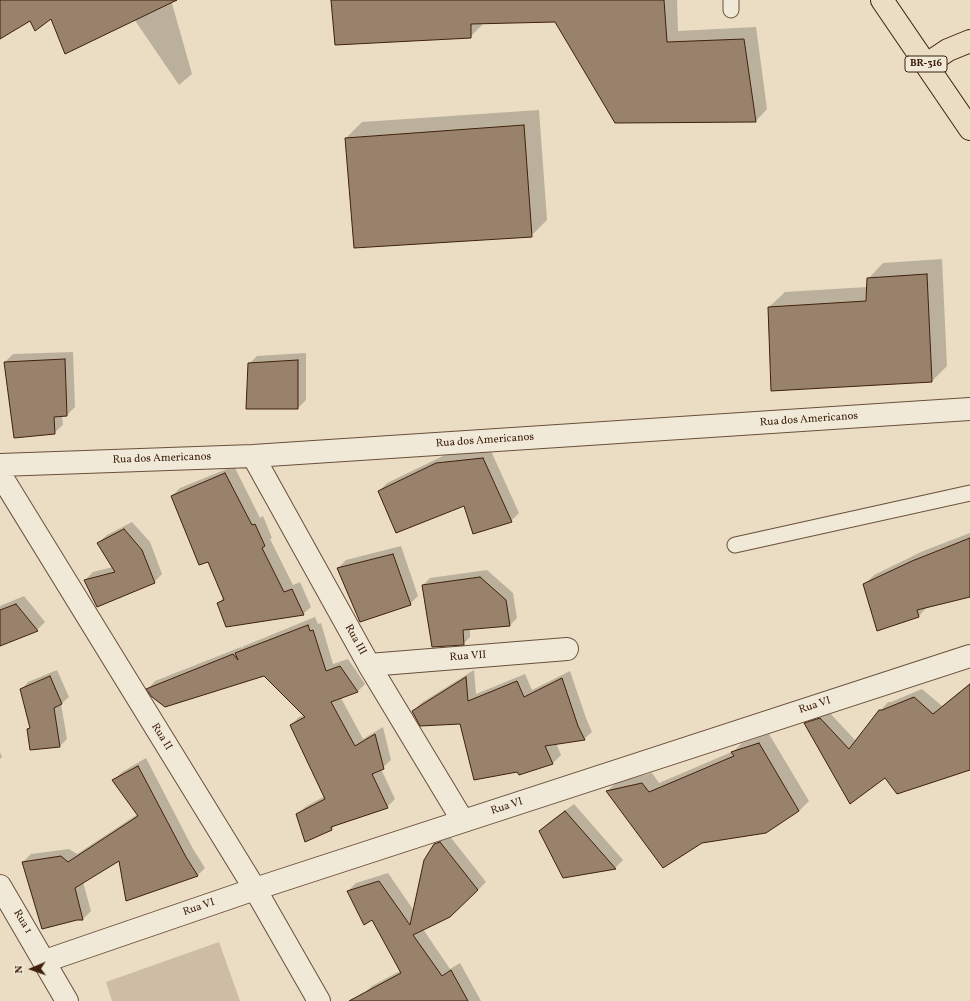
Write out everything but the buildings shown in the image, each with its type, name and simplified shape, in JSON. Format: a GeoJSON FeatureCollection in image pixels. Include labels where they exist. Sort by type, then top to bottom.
{"type":"FeatureCollection","features":[{"type":"Feature","properties":{"kind":"highway","name":"BR-316"},"geometry":{"type":"LineString","coordinates":[[882,0],[970,129]]}},
{"type":"Feature","properties":{"kind":"highway"},"geometry":{"type":"LineString","coordinates":[[926,64],[948,50],[970,41]]}},
{"type":"Feature","properties":{"kind":"street","name":"Rua dos Americanos"},"geometry":{"type":"LineString","coordinates":[[0,465],[253,456],[970,409]]}},
{"type":"Feature","properties":{"kind":"street","name":"Rua III"},"geometry":{"type":"LineString","coordinates":[[253,456],[369,665],[463,821]]}},
{"type":"Feature","properties":{"kind":"street","name":"Rua II"},"geometry":{"type":"LineString","coordinates":[[0,474],[255,889],[319,1001]]}},
{"type":"Feature","properties":{"kind":"street","name":"Rua VII"},"geometry":{"type":"LineString","coordinates":[[369,665],[567,649]]}},
{"type":"Feature","properties":{"kind":"street","name":"Rua VI"},"geometry":{"type":"LineString","coordinates":[[45,961],[255,889],[970,656]]}},
{"type":"Feature","properties":{"kind":"street","name":"Rua 1"},"geometry":{"type":"LineString","coordinates":[[0,886],[67,1001]]}},
{"type":"Feature","properties":{"kind":"lane"},"geometry":{"type":"LineString","coordinates":[[735,545],[970,493]]}},
{"type":"Feature","properties":{"kind":"shaded area"},"geometry":{"type":"Polygon","coordinates":[[[219,942],[240,1001],[112,1001],[106,982],[219,942]]]}}]}
